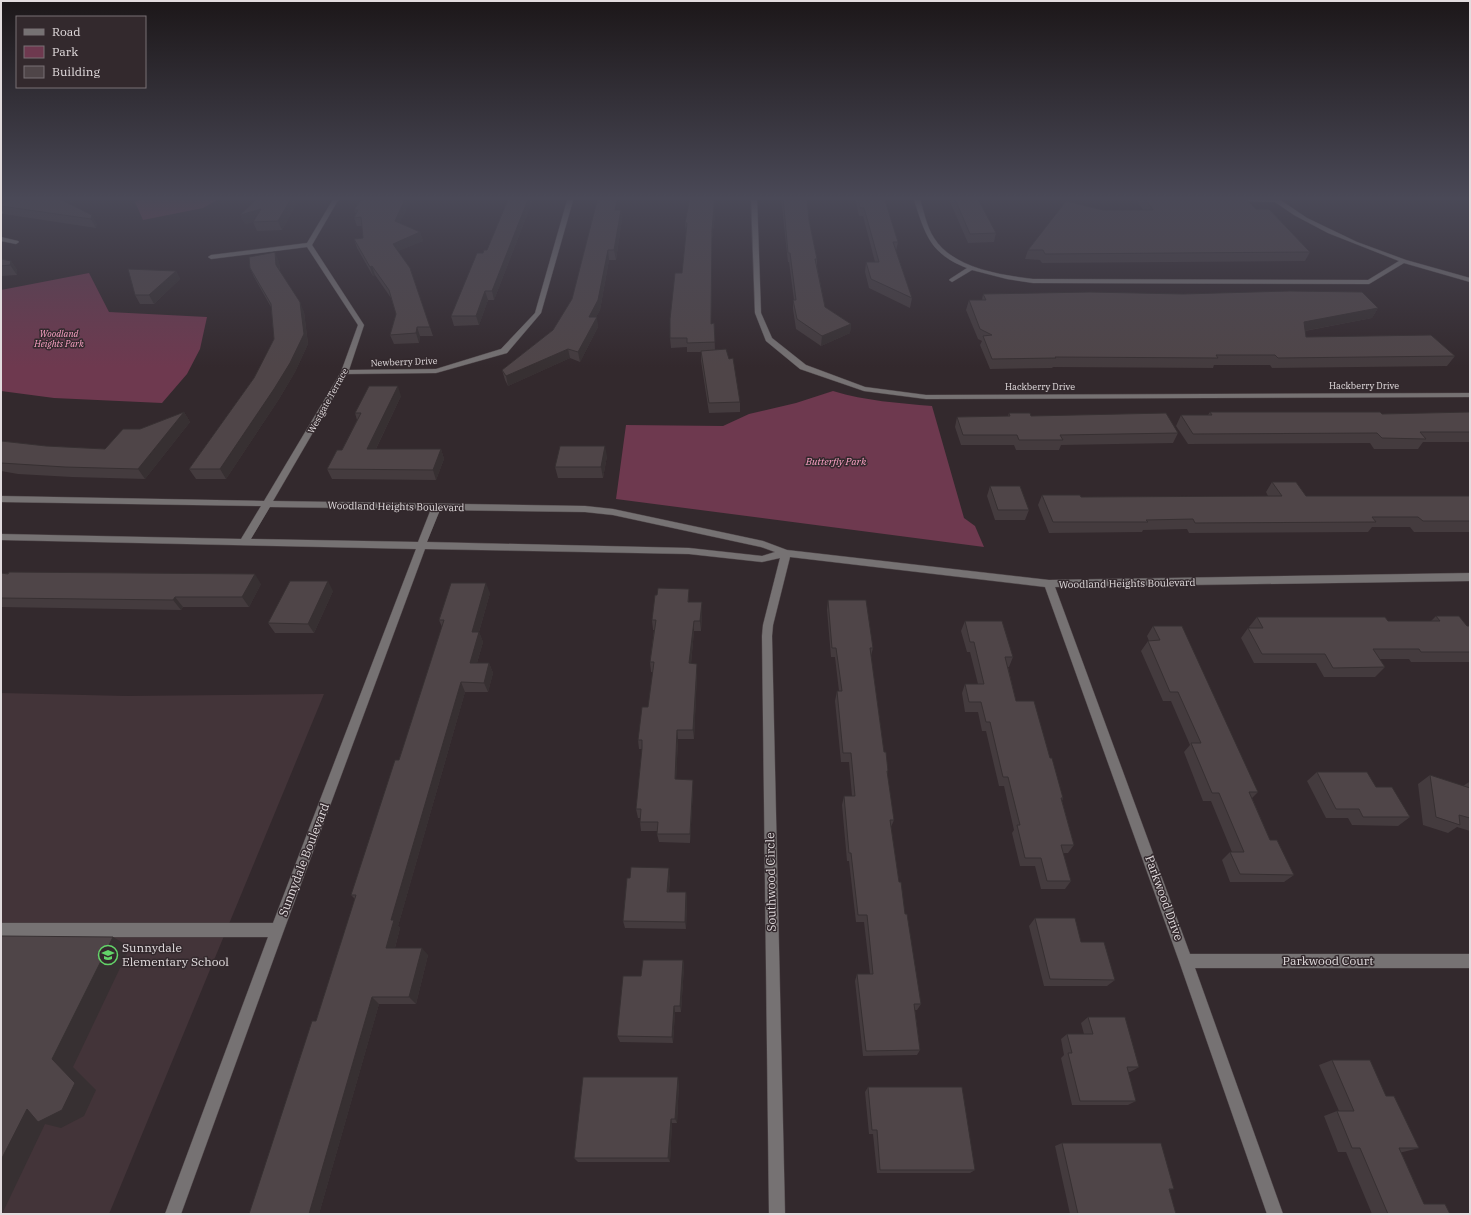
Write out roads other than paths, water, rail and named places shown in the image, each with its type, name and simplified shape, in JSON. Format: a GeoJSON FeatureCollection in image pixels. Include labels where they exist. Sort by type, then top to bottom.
{"type":"FeatureCollection","features":[{"type":"Feature","properties":{"kind":"street"},"geometry":{"type":"LineString","coordinates":[[212,257],[239,254]]}},
{"type":"Feature","properties":{"kind":"street","name":"Westgate Terrace"},"geometry":{"type":"LineString","coordinates":[[244,542],[268,504],[345,372],[361,325],[315,254]]}},
{"type":"Feature","properties":{"kind":"street","name":"Newberry Drive"},"geometry":{"type":"LineString","coordinates":[[345,372],[436,371],[504,351],[538,313],[555,254]]}},
{"type":"Feature","properties":{"kind":"street","name":"Hackberry Drive"},"geometry":{"type":"LineString","coordinates":[[756,254],[758,313],[770,339],[803,367],[864,390],[926,397],[1470,395]]}},
{"type":"Feature","properties":{"kind":"street"},"geometry":{"type":"LineString","coordinates":[[946,254],[972,267],[1005,277],[1046,282],[1369,282],[1402,262]]}},
{"type":"Feature","properties":{"kind":"street"},"geometry":{"type":"LineString","coordinates":[[1382,254],[1402,262],[1470,280]]}},
{"type":"Feature","properties":{"kind":"street"},"geometry":{"type":"LineString","coordinates":[[952,280],[972,267]]}},
{"type":"Feature","properties":{"kind":"street","name":"Woodland Heights Boulevard"},"geometry":{"type":"LineString","coordinates":[[1,499],[563,508],[613,512],[763,544],[786,553],[1049,584],[1470,577]]}},
{"type":"Feature","properties":{"kind":"street","name":"Sunnydale Boulevard"},"geometry":{"type":"LineString","coordinates":[[173,1214],[436,507]]}},
{"type":"Feature","properties":{"kind":"street","name":"Woodland Heights Boulevard"},"geometry":{"type":"LineString","coordinates":[[1,537],[656,550],[689,551],[762,559],[786,553]]}},
{"type":"Feature","properties":{"kind":"street","name":"Southwood Circle"},"geometry":{"type":"LineString","coordinates":[[777,1214],[767,636],[768,625],[786,553]]}},
{"type":"Feature","properties":{"kind":"street","name":"Parkwood Drive"},"geometry":{"type":"LineString","coordinates":[[1049,584],[1186,961],[1275,1214]]}},
{"type":"Feature","properties":{"kind":"street"},"geometry":{"type":"LineString","coordinates":[[1,930],[278,930]]}},
{"type":"Feature","properties":{"kind":"street","name":"Parkwood Court"},"geometry":{"type":"LineString","coordinates":[[1186,961],[1470,961]]}},
{"type":"Feature","properties":{"kind":"place","name":"Sunnydale Elementary School"},"geometry":{"type":"Point","coordinates":[108,955]}},
{"type":"Feature","properties":{"kind":"park label","name":"Woodland Heights Park"},"geometry":{"type":"Point","coordinates":[59,340]}},
{"type":"Feature","properties":{"kind":"park label","name":"Butterfly Park"},"geometry":{"type":"Point","coordinates":[836,461]}}]}
